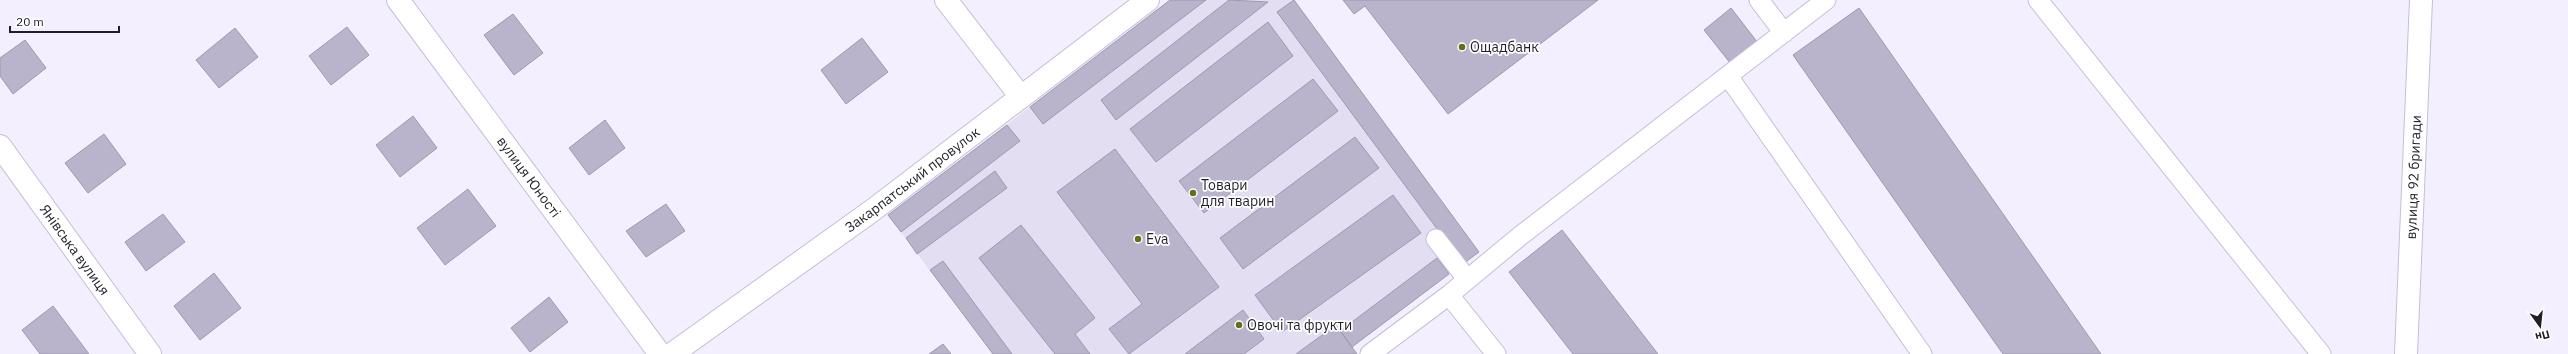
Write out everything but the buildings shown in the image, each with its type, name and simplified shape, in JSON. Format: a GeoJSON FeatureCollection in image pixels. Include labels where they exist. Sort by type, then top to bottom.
{"type":"FeatureCollection","features":[{"type":"Feature","properties":{"kind":"street","name":"вулиця Юності"},"geometry":{"type":"LineString","coordinates":[[398,0],[660,354]]}},
{"type":"Feature","properties":{"kind":"street"},"geometry":{"type":"LineString","coordinates":[[946,0],[1021,97]]}},
{"type":"Feature","properties":{"kind":"street","name":"Закарпатський провулок"},"geometry":{"type":"LineString","coordinates":[[672,354],[873,210],[1148,0]]}},
{"type":"Feature","properties":{"kind":"street","name":"вулиця 92 бригади"},"geometry":{"type":"LineString","coordinates":[[2406,354],[2421,0]]}},
{"type":"Feature","properties":{"kind":"street","name":"Янівська вулиця"},"geometry":{"type":"LineString","coordinates":[[0,146],[150,354]]}},
{"type":"Feature","properties":{"kind":"lane"},"geometry":{"type":"LineString","coordinates":[[1759,0],[1784,33]]}},
{"type":"Feature","properties":{"kind":"lane"},"geometry":{"type":"LineString","coordinates":[[1370,354],[1449,295],[1520,236],[1826,0]]}},
{"type":"Feature","properties":{"kind":"lane"},"geometry":{"type":"LineString","coordinates":[[2038,0],[2321,354]]}},
{"type":"Feature","properties":{"kind":"lane"},"geometry":{"type":"LineString","coordinates":[[1728,76],[1922,354]]}},
{"type":"Feature","properties":{"kind":"lane"},"geometry":{"type":"LineString","coordinates":[[1436,239],[1467,279]]}},
{"type":"Feature","properties":{"kind":"lane"},"geometry":{"type":"LineString","coordinates":[[1449,295],[1496,354]]}},
{"type":"Feature","properties":{"kind":"shaded area"},"geometry":{"type":"Polygon","coordinates":[[[1170,0],[1293,0],[1479,252],[1342,354],[993,354],[888,215],[1170,0]]]}},
{"type":"Feature","properties":{"kind":"place","name":"Ощадбанк"},"geometry":{"type":"Point","coordinates":[1462,47]}},
{"type":"Feature","properties":{"kind":"place","name":"Товари для тварин"},"geometry":{"type":"Point","coordinates":[1193,193]}},
{"type":"Feature","properties":{"kind":"place","name":"Eva"},"geometry":{"type":"Point","coordinates":[1138,239]}},
{"type":"Feature","properties":{"kind":"place","name":"Овочі та фрукти"},"geometry":{"type":"Point","coordinates":[1239,325]}}]}
